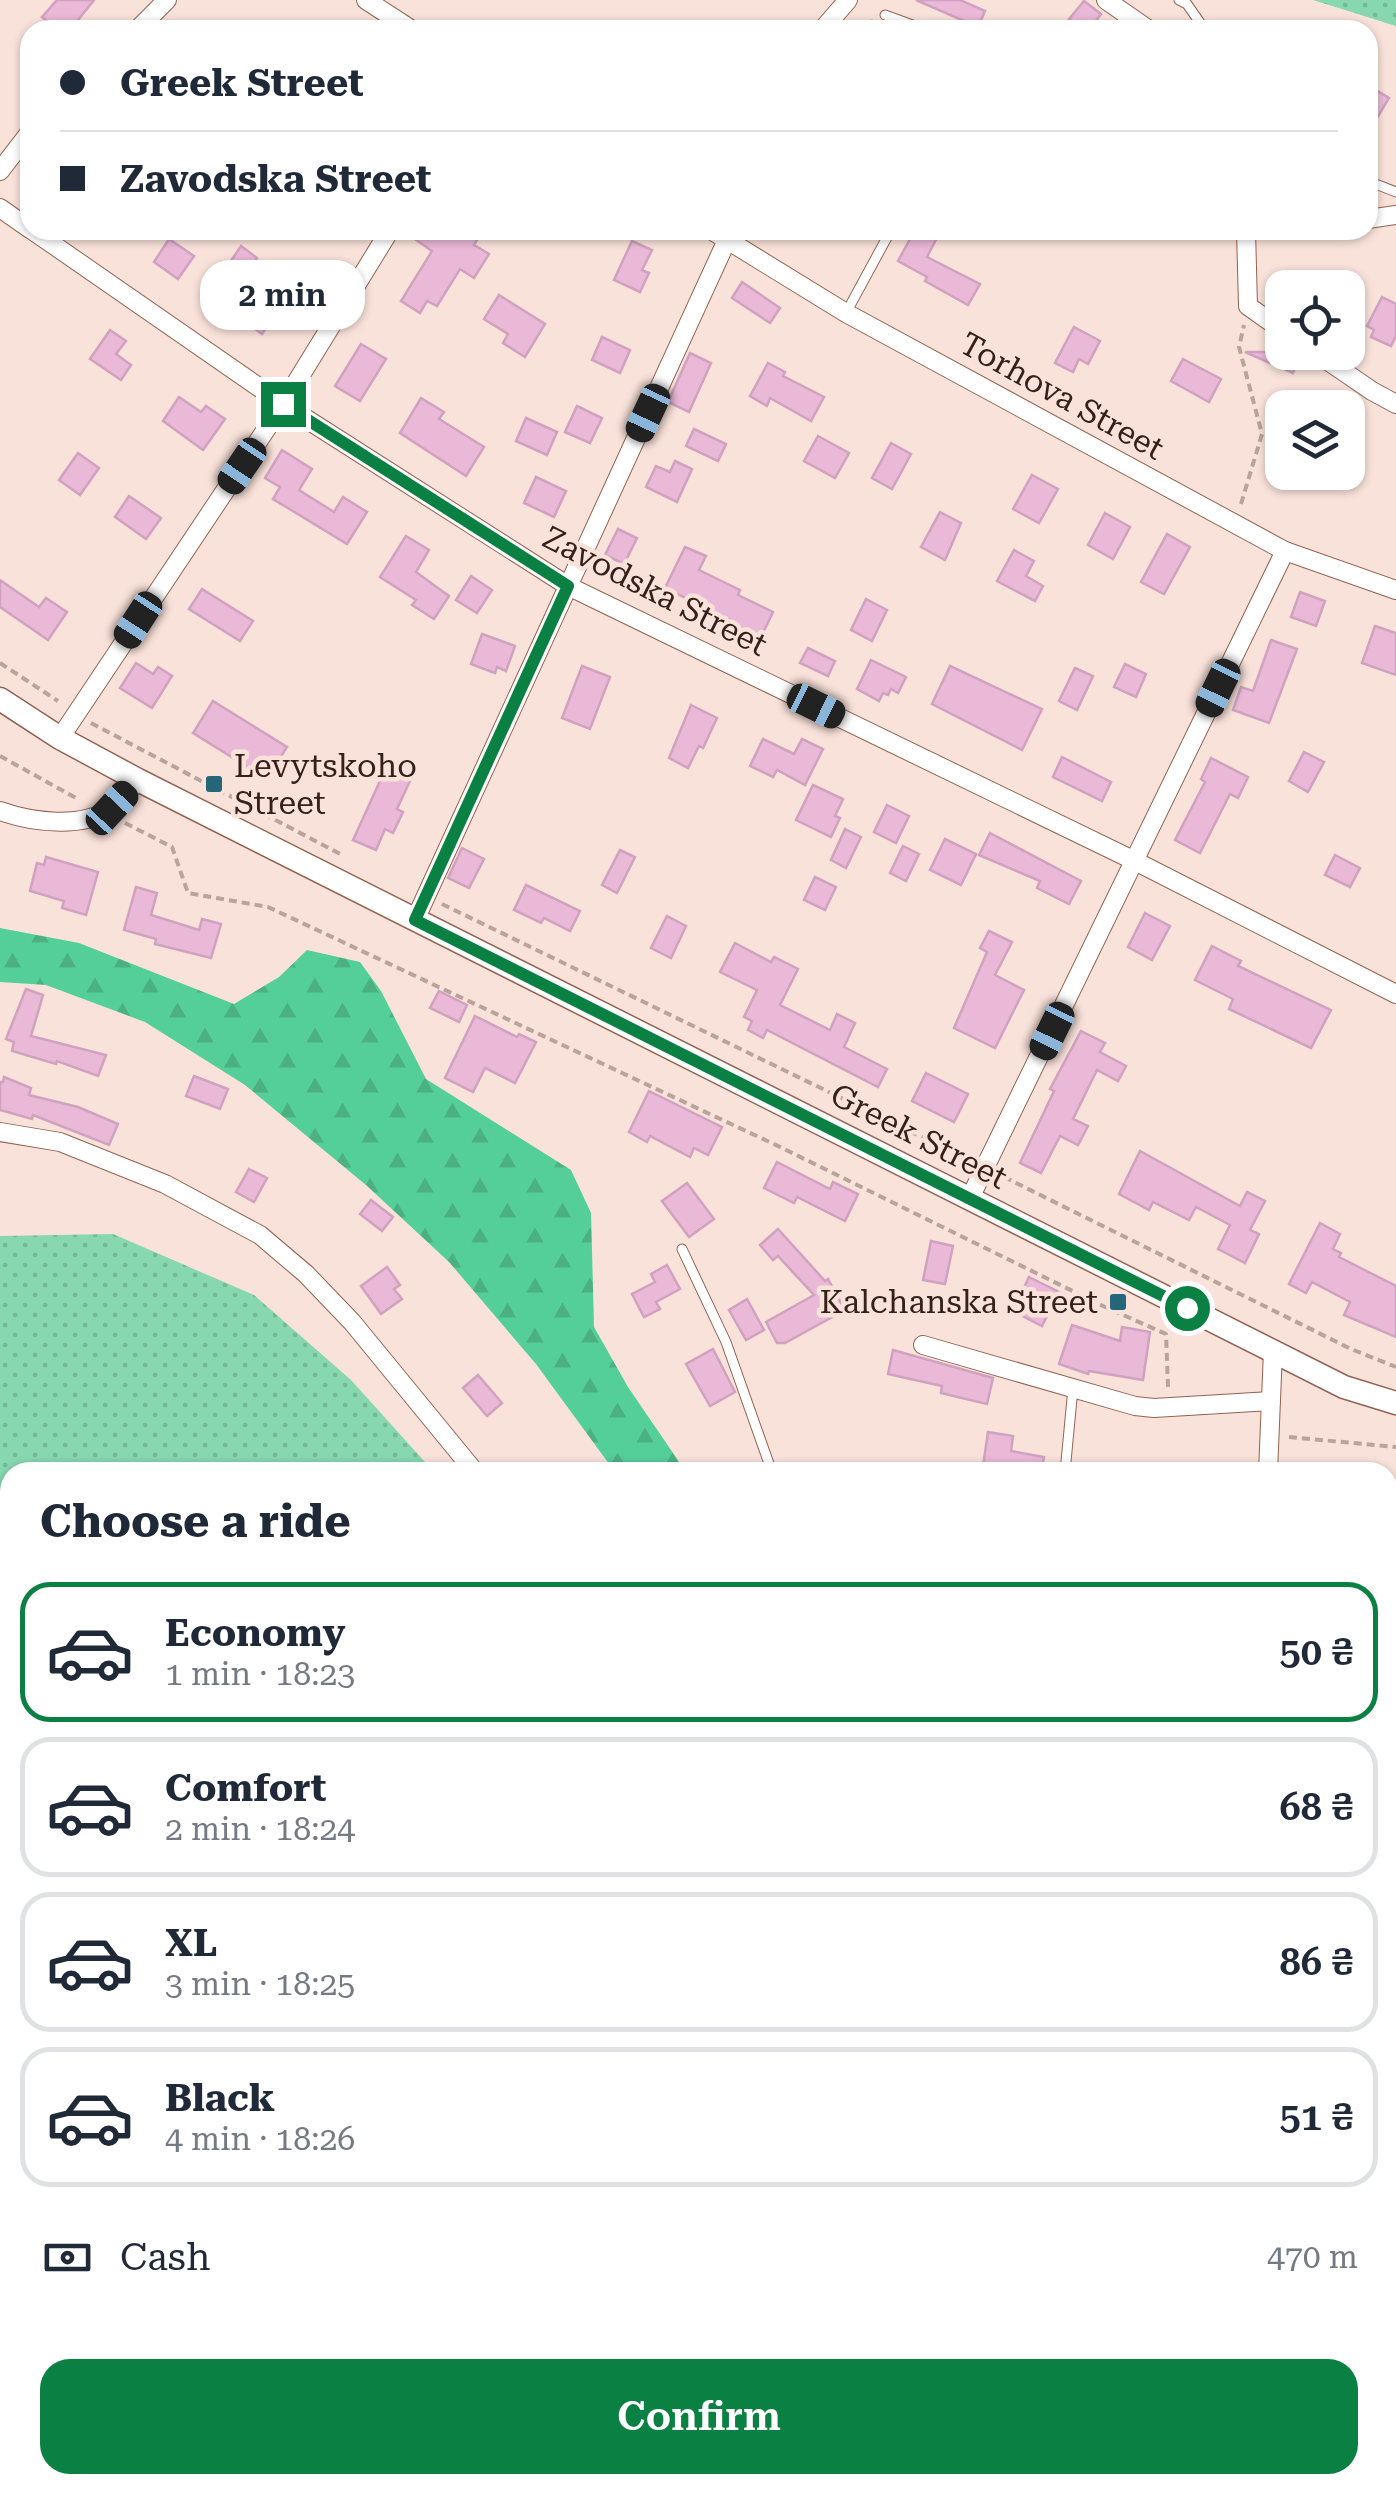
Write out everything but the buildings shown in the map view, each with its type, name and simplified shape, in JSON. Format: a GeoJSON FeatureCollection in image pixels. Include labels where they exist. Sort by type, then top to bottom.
{"type":"FeatureCollection","features":[{"type":"Feature","properties":{"kind":"street"},"geometry":{"type":"LineString","coordinates":[[147,20],[166,0]]}},
{"type":"Feature","properties":{"kind":"street"},"geometry":{"type":"LineString","coordinates":[[366,0],[397,20]]}},
{"type":"Feature","properties":{"kind":"street"},"geometry":{"type":"LineString","coordinates":[[831,20],[848,0]]}},
{"type":"Feature","properties":{"kind":"street"},"geometry":{"type":"LineString","coordinates":[[1106,0],[1132,20]]}},
{"type":"Feature","properties":{"kind":"street"},"geometry":{"type":"LineString","coordinates":[[0,171],[20,145]]}},
{"type":"Feature","properties":{"kind":"street","name":"Zavodska Street"},"geometry":{"type":"LineString","coordinates":[[47,240],[283,404],[568,586],[1135,860],[1396,994]]}},
{"type":"Feature","properties":{"kind":"street"},"geometry":{"type":"LineString","coordinates":[[60,738],[283,404],[384,240]]}},
{"type":"Feature","properties":{"kind":"street"},"geometry":{"type":"LineString","coordinates":[[415,920],[568,586],[717,240]]}},
{"type":"Feature","properties":{"kind":"street","name":"Torhova Street"},"geometry":{"type":"LineString","coordinates":[[727,240],[846,312],[1286,551],[1396,590]]}},
{"type":"Feature","properties":{"kind":"street"},"geometry":{"type":"LineString","coordinates":[[1246,240],[1248,306],[1265,318]]}},
{"type":"Feature","properties":{"kind":"street"},"geometry":{"type":"LineString","coordinates":[[1341,370],[1396,404]]}},
{"type":"Feature","properties":{"kind":"street"},"geometry":{"type":"LineString","coordinates":[[970,1198],[1286,551]]}},
{"type":"Feature","properties":{"kind":"street","name":"Greek Street"},"geometry":{"type":"LineString","coordinates":[[0,700],[138,780],[415,920],[1344,1387],[1396,1403]]}},
{"type":"Feature","properties":{"kind":"street"},"geometry":{"type":"LineString","coordinates":[[0,811],[20,818],[90,820],[138,780]]}},
{"type":"Feature","properties":{"kind":"street"},"geometry":{"type":"LineString","coordinates":[[0,1132],[60,1142],[165,1184],[260,1235],[306,1274],[352,1322],[467,1462]]}},
{"type":"Feature","properties":{"kind":"street"},"geometry":{"type":"LineString","coordinates":[[923,1344],[1136,1406],[1271,1401]]}},
{"type":"Feature","properties":{"kind":"street"},"geometry":{"type":"LineString","coordinates":[[1269,1462],[1272,1351]]}},
{"type":"Feature","properties":{"kind":"lane"},"geometry":{"type":"LineString","coordinates":[[1178,0],[1187,4],[1198,20]]}},
{"type":"Feature","properties":{"kind":"lane"},"geometry":{"type":"LineString","coordinates":[[885,15],[899,20]]}},
{"type":"Feature","properties":{"kind":"lane"},"geometry":{"type":"LineString","coordinates":[[846,312],[886,240]]}},
{"type":"Feature","properties":{"kind":"lane"},"geometry":{"type":"LineString","coordinates":[[682,1249],[726,1342],[768,1462]]}},
{"type":"Feature","properties":{"kind":"lane"},"geometry":{"type":"LineString","coordinates":[[1065,1462],[1073,1388]]}},
{"type":"Feature","properties":{"kind":"path"},"geometry":{"type":"LineString","coordinates":[[1235,524],[1262,434],[1240,347],[1248,306]]}},
{"type":"Feature","properties":{"kind":"path"},"geometry":{"type":"LineString","coordinates":[[0,663],[76,713],[354,861]]}},
{"type":"Feature","properties":{"kind":"path"},"geometry":{"type":"LineString","coordinates":[[0,756],[172,847],[188,893],[268,907],[1166,1334],[1168,1407]]}},
{"type":"Feature","properties":{"kind":"path"},"geometry":{"type":"LineString","coordinates":[[426,897],[1351,1349],[1396,1366]]}},
{"type":"Feature","properties":{"kind":"path"},"geometry":{"type":"LineString","coordinates":[[1270,1435],[1396,1447]]}},
{"type":"Feature","properties":{"kind":"green space"},"geometry":{"type":"Polygon","coordinates":[[[1313,0],[1396,0],[1396,26],[1313,0]]]}},
{"type":"Feature","properties":{"kind":"green space"},"geometry":{"type":"Polygon","coordinates":[[[0,928],[79,943],[234,1004],[279,977],[307,950],[360,962],[381,991],[426,1079],[571,1170],[591,1213],[594,1327],[628,1387],[679,1462],[608,1462],[536,1364],[449,1262],[366,1185],[245,1085],[145,1022],[46,985],[0,982],[0,928]]]}},
{"type":"Feature","properties":{"kind":"green space"},"geometry":{"type":"Polygon","coordinates":[[[113,1234],[254,1295],[351,1380],[425,1462],[0,1462],[0,1236],[113,1234]]]}},
{"type":"Feature","properties":{"kind":"place","name":"Levytskoho Street"},"geometry":{"type":"Point","coordinates":[214,784]}},
{"type":"Feature","properties":{"kind":"place","name":"Kalchanska Street"},"geometry":{"type":"Point","coordinates":[1118,1302]}},
{"type":"Feature","properties":{"kind":"route"},"geometry":{"type":"LineString","coordinates":[[283,404],[568,586],[415,920],[1187,1308]]}}]}
